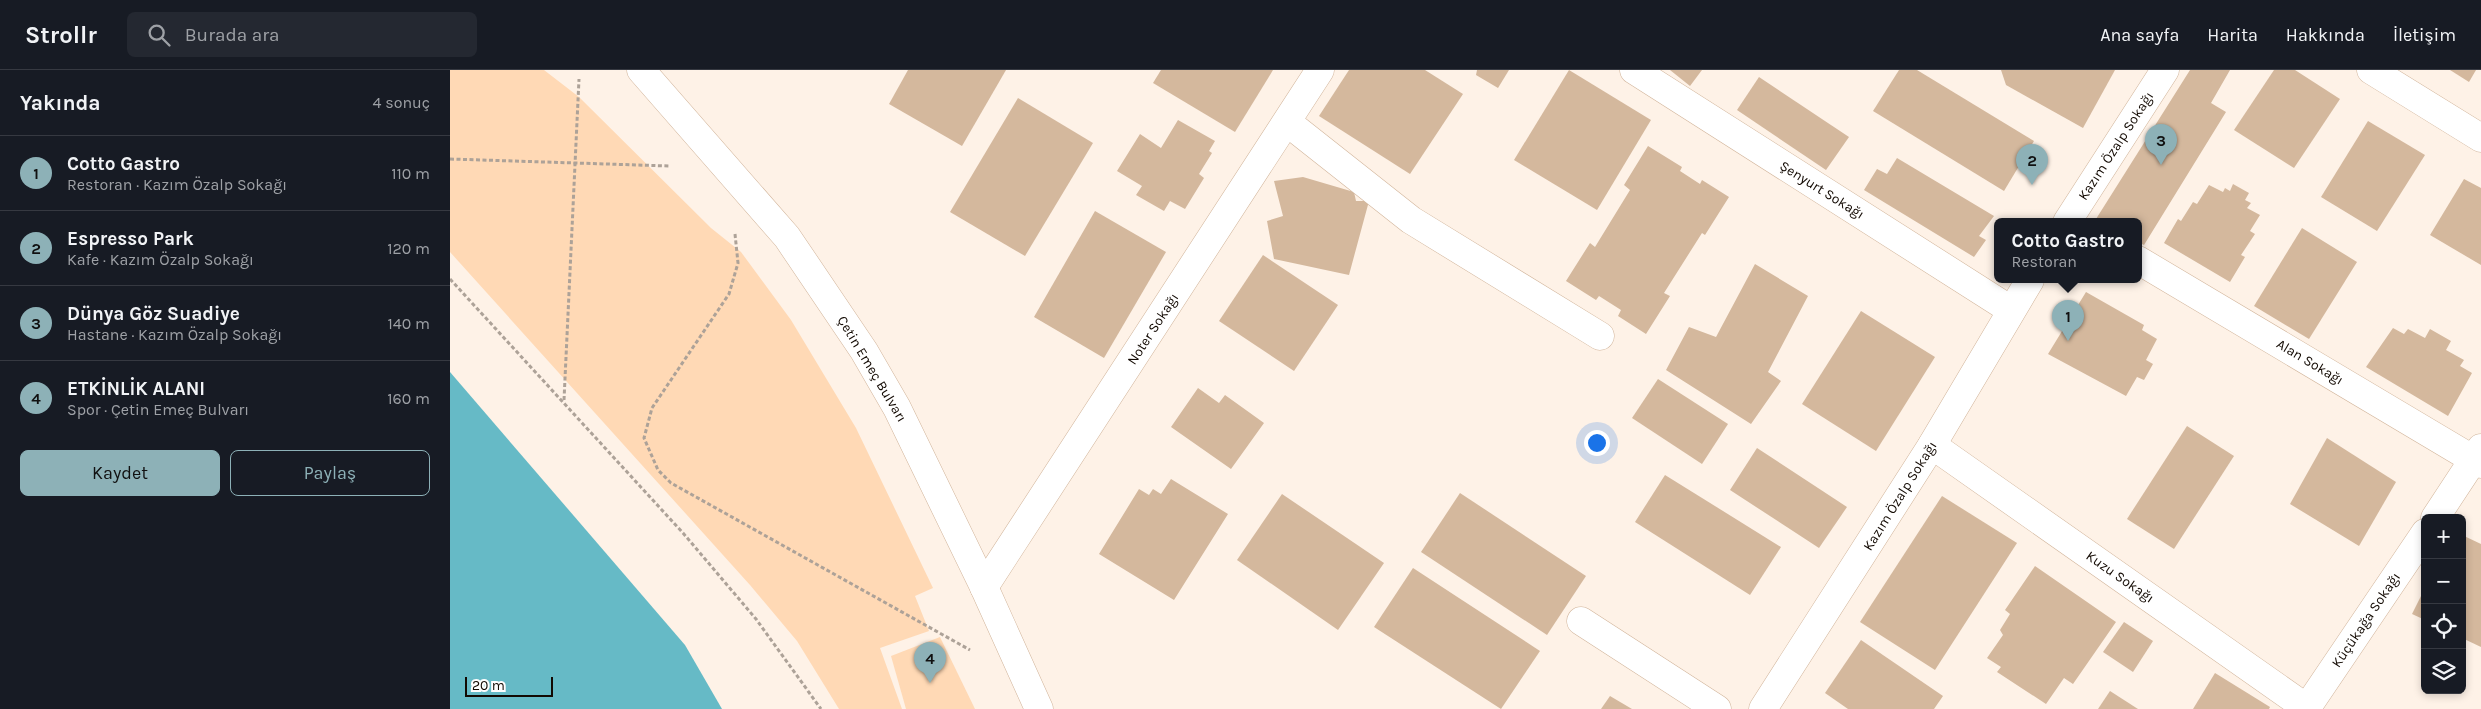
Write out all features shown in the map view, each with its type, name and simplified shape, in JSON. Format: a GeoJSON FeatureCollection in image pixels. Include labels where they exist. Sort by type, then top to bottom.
{"type":"FeatureCollection","features":[{"type":"Feature","properties":{"kind":"street","name":"Çetin Emeç Bulvarı"},"geometry":{"type":"LineString","coordinates":[[641,70],[787,237],[864,351],[897,408],[984,587],[1039,709]]}},
{"type":"Feature","properties":{"kind":"street","name":"Noter Sokağı"},"geometry":{"type":"LineString","coordinates":[[984,587],[1320,70]]}},
{"type":"Feature","properties":{"kind":"street","name":"Şenyurt Sokağı"},"geometry":{"type":"LineString","coordinates":[[1634,70],[2011,310]]}},
{"type":"Feature","properties":{"kind":"street","name":"Kazım Özalp Sokağı"},"geometry":{"type":"LineString","coordinates":[[2072,218],[2165,70]]}},
{"type":"Feature","properties":{"kind":"street"},"geometry":{"type":"LineString","coordinates":[[2371,70],[2481,138]]}},
{"type":"Feature","properties":{"kind":"street"},"geometry":{"type":"LineString","coordinates":[[1287,122],[1412,220],[1600,336]]}},
{"type":"Feature","properties":{"kind":"street","name":"Alan Sokağı"},"geometry":{"type":"LineString","coordinates":[[2142,262],[2479,457]]}},
{"type":"Feature","properties":{"kind":"street","name":"Kazım Özalp Sokağı"},"geometry":{"type":"LineString","coordinates":[[1763,709],[1932,445],[2028,283]]}},
{"type":"Feature","properties":{"kind":"street","name":"Kuzu Sokağı"},"geometry":{"type":"LineString","coordinates":[[1932,445],[2307,709]]}},
{"type":"Feature","properties":{"kind":"street"},"geometry":{"type":"LineString","coordinates":[[2438,514],[2479,457]]}},
{"type":"Feature","properties":{"kind":"street","name":"Küçükağa Sokağı"},"geometry":{"type":"LineString","coordinates":[[2307,709],[2421,538]]}},
{"type":"Feature","properties":{"kind":"street"},"geometry":{"type":"LineString","coordinates":[[1581,621],[1717,709]]}},
{"type":"Feature","properties":{"kind":"path"},"geometry":{"type":"LineString","coordinates":[[564,401],[579,79]]}},
{"type":"Feature","properties":{"kind":"path"},"geometry":{"type":"LineString","coordinates":[[450,159],[669,166]]}},
{"type":"Feature","properties":{"kind":"path"},"geometry":{"type":"LineString","coordinates":[[735,234],[738,263],[729,294],[652,408],[644,438],[658,470],[671,483],[970,650]]}},
{"type":"Feature","properties":{"kind":"path"},"geometry":{"type":"LineString","coordinates":[[450,279],[564,401],[683,533],[756,619],[821,709]]}},
{"type":"Feature","properties":{"kind":"shaded area"},"geometry":{"type":"Polygon","coordinates":[[[450,70],[544,70],[579,97],[711,228],[741,252],[791,320],[856,428],[933,588],[915,596],[929,631],[880,648],[902,709],[839,709],[797,641],[750,585],[450,252],[450,70]]]}},
{"type":"Feature","properties":{"kind":"shaded area"},"geometry":{"type":"Polygon","coordinates":[[[940,637],[975,709],[906,709],[891,656],[940,637]]]}},
{"type":"Feature","properties":{"kind":"water"},"geometry":{"type":"Polygon","coordinates":[[[450,372],[685,645],[722,709],[450,709],[450,372]]]}},
{"type":"Feature","properties":{"kind":"building"},"geometry":{"type":"Polygon","coordinates":[[[908,70],[1006,70],[962,146],[889,104],[908,70]]]}},
{"type":"Feature","properties":{"kind":"building"},"geometry":{"type":"Polygon","coordinates":[[[1161,70],[1273,70],[1235,132],[1153,83],[1161,70]]]}},
{"type":"Feature","properties":{"kind":"building"},"geometry":{"type":"Polygon","coordinates":[[[1349,70],[1425,70],[1463,94],[1410,174],[1319,116],[1349,70]]]}},
{"type":"Feature","properties":{"kind":"building"},"geometry":{"type":"Polygon","coordinates":[[[1477,70],[1509,70],[1498,88],[1476,75],[1477,70]]]}},
{"type":"Feature","properties":{"kind":"building"},"geometry":{"type":"Polygon","coordinates":[[[1569,70],[1651,120],[1597,210],[1514,160],[1569,70]]]}},
{"type":"Feature","properties":{"kind":"building"},"geometry":{"type":"Polygon","coordinates":[[[1670,70],[1702,70],[1690,86],[1670,70]]]}},
{"type":"Feature","properties":{"kind":"building"},"geometry":{"type":"Polygon","coordinates":[[[1899,70],[1917,70],[2034,141],[2004,191],[1873,111],[1899,70]]]}},
{"type":"Feature","properties":{"kind":"building"},"geometry":{"type":"Polygon","coordinates":[[[2001,70],[2115,70],[2083,128],[2006,85],[2001,70]]]}},
{"type":"Feature","properties":{"kind":"building"},"geometry":{"type":"Polygon","coordinates":[[[2190,70],[2230,70],[2211,103],[2226,112],[2144,245],[2142,244],[2142,218],[2097,218],[2190,70]]]}},
{"type":"Feature","properties":{"kind":"building"},"geometry":{"type":"Polygon","coordinates":[[[2274,70],[2295,70],[2340,99],[2294,168],[2234,130],[2274,70]]]}},
{"type":"Feature","properties":{"kind":"building"},"geometry":{"type":"Polygon","coordinates":[[[2450,70],[2476,70],[2469,82],[2450,70]]]}},
{"type":"Feature","properties":{"kind":"building"},"geometry":{"type":"Polygon","coordinates":[[[1759,77],[1849,137],[1826,170],[1737,110],[1759,77]]]}},
{"type":"Feature","properties":{"kind":"building"},"geometry":{"type":"Polygon","coordinates":[[[1018,98],[1093,143],[1025,256],[950,212],[1018,98]]]}},
{"type":"Feature","properties":{"kind":"building"},"geometry":{"type":"Polygon","coordinates":[[[1178,120],[1215,141],[1209,151],[1212,153],[1199,174],[1204,178],[1185,209],[1170,201],[1164,211],[1136,195],[1142,186],[1117,171],[1140,134],[1161,148],[1178,120]]]}},
{"type":"Feature","properties":{"kind":"building"},"geometry":{"type":"Polygon","coordinates":[[[2368,121],[2425,155],[2377,231],[2321,197],[2368,121]]]}},
{"type":"Feature","properties":{"kind":"building"},"geometry":{"type":"Polygon","coordinates":[[[1648,146],[1682,167],[1680,171],[1700,184],[1702,180],[1729,197],[1705,235],[1702,233],[1664,293],[1670,296],[1646,334],[1618,316],[1621,310],[1599,296],[1596,300],[1566,281],[1590,243],[1595,247],[1630,190],[1624,185],[1648,146]]]}},
{"type":"Feature","properties":{"kind":"building"},"geometry":{"type":"Polygon","coordinates":[[[1897,158],[1994,216],[1979,236],[1986,240],[1974,257],[1864,190],[1877,169],[1887,174],[1897,158]]]}},
{"type":"Feature","properties":{"kind":"building"},"geometry":{"type":"Polygon","coordinates":[[[1303,177],[1354,192],[1356,201],[1369,201],[1349,275],[1274,259],[1267,221],[1283,216],[1274,181],[1303,177]]]}},
{"type":"Feature","properties":{"kind":"building"},"geometry":{"type":"Polygon","coordinates":[[[2464,179],[2481,188],[2481,265],[2430,235],[2464,179]]]}},
{"type":"Feature","properties":{"kind":"building"},"geometry":{"type":"Polygon","coordinates":[[[2233,184],[2249,193],[2245,200],[2251,203],[2247,208],[2260,215],[2250,231],[2255,234],[2241,255],[2245,257],[2230,282],[2164,243],[2178,219],[2181,221],[2193,202],[2197,204],[2209,185],[2223,192],[2225,188],[2230,191],[2233,184]]]}},
{"type":"Feature","properties":{"kind":"building"},"geometry":{"type":"Polygon","coordinates":[[[1095,211],[1166,252],[1104,358],[1034,317],[1095,211]]]}},
{"type":"Feature","properties":{"kind":"building"},"geometry":{"type":"Polygon","coordinates":[[[2302,228],[2357,262],[2309,339],[2254,306],[2302,228]]]}},
{"type":"Feature","properties":{"kind":"building"},"geometry":{"type":"Polygon","coordinates":[[[1263,255],[1338,305],[1294,371],[1219,321],[1263,255]]]}},
{"type":"Feature","properties":{"kind":"building"},"geometry":{"type":"Polygon","coordinates":[[[1755,264],[1808,296],[1768,372],[1781,381],[1751,424],[1666,370],[1689,327],[1716,337],[1755,264]]]}},
{"type":"Feature","properties":{"kind":"building"},"geometry":{"type":"Polygon","coordinates":[[[2086,292],[2144,325],[2142,330],[2157,339],[2146,360],[2153,364],[2144,380],[2137,377],[2126,396],[2048,354],[2086,292]]]}},
{"type":"Feature","properties":{"kind":"building"},"geometry":{"type":"Polygon","coordinates":[[[1861,311],[1935,357],[1876,451],[1802,404],[1861,311]]]}},
{"type":"Feature","properties":{"kind":"building"},"geometry":{"type":"Polygon","coordinates":[[[2393,328],[2404,334],[2408,329],[2425,338],[2430,329],[2451,341],[2446,350],[2464,360],[2460,366],[2472,373],[2448,416],[2366,367],[2393,328]]]}},
{"type":"Feature","properties":{"kind":"building"},"geometry":{"type":"Polygon","coordinates":[[[1658,379],[1728,424],[1702,464],[1632,418],[1658,379]]]}},
{"type":"Feature","properties":{"kind":"building"},"geometry":{"type":"Polygon","coordinates":[[[1198,388],[1219,403],[1225,395],[1264,423],[1231,469],[1171,427],[1198,388]]]}},
{"type":"Feature","properties":{"kind":"building"},"geometry":{"type":"Polygon","coordinates":[[[2187,426],[2234,456],[2174,549],[2127,519],[2187,426]]]}},
{"type":"Feature","properties":{"kind":"building"},"geometry":{"type":"Polygon","coordinates":[[[2327,438],[2396,482],[2359,546],[2290,504],[2327,438]]]}},
{"type":"Feature","properties":{"kind":"building"},"geometry":{"type":"Polygon","coordinates":[[[1757,448],[1847,507],[1819,548],[1730,490],[1757,448]]]}},
{"type":"Feature","properties":{"kind":"building"},"geometry":{"type":"Polygon","coordinates":[[[1665,475],[1781,547],[1750,595],[1635,522],[1665,475]]]}},
{"type":"Feature","properties":{"kind":"building"},"geometry":{"type":"Polygon","coordinates":[[[1171,479],[1228,514],[1174,600],[1099,554],[1139,489],[1149,495],[1153,489],[1161,494],[1171,479]]]}},
{"type":"Feature","properties":{"kind":"building"},"geometry":{"type":"Polygon","coordinates":[[[1460,493],[1586,576],[1547,635],[1421,552],[1460,493]]]}},
{"type":"Feature","properties":{"kind":"building"},"geometry":{"type":"Polygon","coordinates":[[[1282,494],[1384,563],[1338,630],[1237,560],[1282,494]]]}},
{"type":"Feature","properties":{"kind":"building"},"geometry":{"type":"Polygon","coordinates":[[[1942,496],[2017,543],[1935,670],[1860,622],[1942,496]]]}},
{"type":"Feature","properties":{"kind":"building"},"geometry":{"type":"Polygon","coordinates":[[[2466,537],[2481,544],[2481,647],[2466,640],[2466,537]]]}},
{"type":"Feature","properties":{"kind":"building"},"geometry":{"type":"Polygon","coordinates":[[[2035,566],[2116,622],[2073,684],[2064,678],[2046,704],[1997,672],[2001,667],[1987,658],[2003,635],[2000,630],[2010,614],[2005,610],[2035,566]]]}},
{"type":"Feature","properties":{"kind":"building"},"geometry":{"type":"Polygon","coordinates":[[[1413,568],[1540,651],[1501,709],[1374,627],[1413,568]]]}},
{"type":"Feature","properties":{"kind":"building"},"geometry":{"type":"Polygon","coordinates":[[[2421,596],[2421,618],[2412,614],[2421,596]]]}},
{"type":"Feature","properties":{"kind":"building"},"geometry":{"type":"Polygon","coordinates":[[[2124,622],[2153,641],[2133,672],[2103,652],[2124,622]]]}},
{"type":"Feature","properties":{"kind":"building"},"geometry":{"type":"Polygon","coordinates":[[[1861,640],[1943,696],[1934,709],[1848,709],[1825,693],[1861,640]]]}},
{"type":"Feature","properties":{"kind":"building"},"geometry":{"type":"Polygon","coordinates":[[[2215,673],[2270,707],[2269,709],[2193,709],[2215,673]]]}},
{"type":"Feature","properties":{"kind":"building"},"geometry":{"type":"Polygon","coordinates":[[[2110,691],[2138,709],[2098,709],[2110,691]]]}},
{"type":"Feature","properties":{"kind":"building"},"geometry":{"type":"Polygon","coordinates":[[[1610,696],[1632,709],[1601,709],[1610,696]]]}},
{"type":"Feature","properties":{"kind":"place","name":"Dünya Göz Suadiye"},"geometry":{"type":"Point","coordinates":[2161,165]}},
{"type":"Feature","properties":{"kind":"place","name":"Espresso Park"},"geometry":{"type":"Point","coordinates":[2032,185]}},
{"type":"Feature","properties":{"kind":"place","name":"Cotto Gastro"},"geometry":{"type":"Point","coordinates":[2068,341]}},
{"type":"Feature","properties":{"kind":"place","name":"ETKİNLİK ALANI"},"geometry":{"type":"Point","coordinates":[930,683]}}]}
